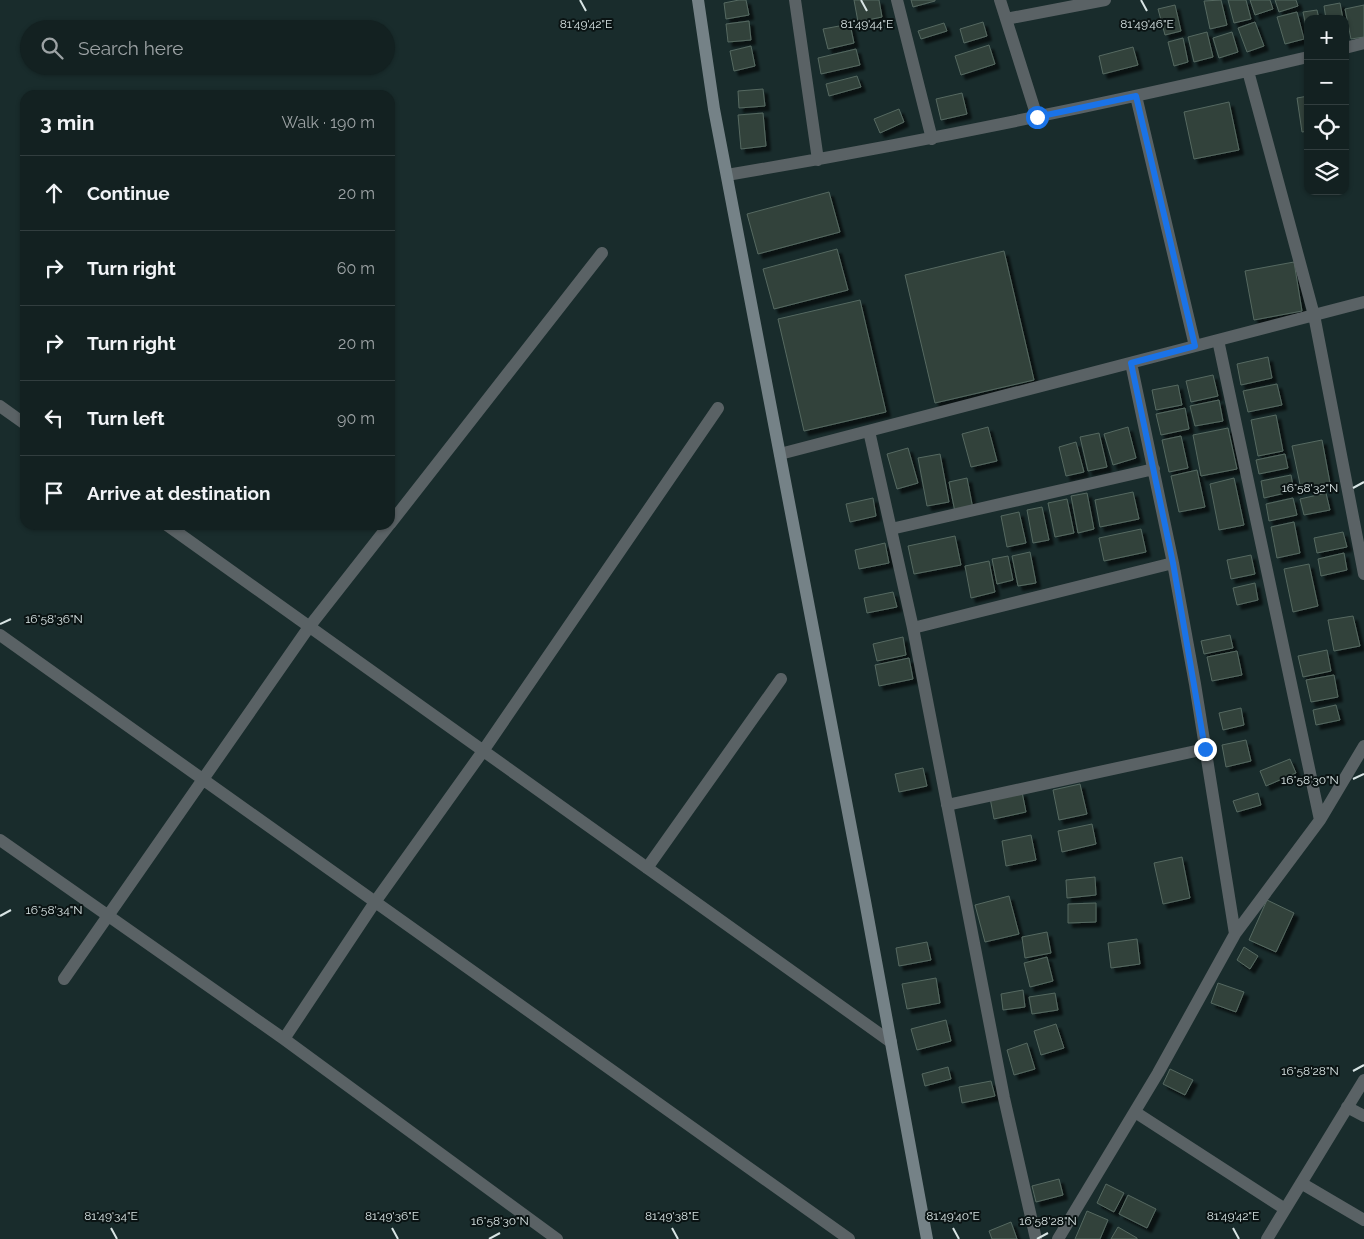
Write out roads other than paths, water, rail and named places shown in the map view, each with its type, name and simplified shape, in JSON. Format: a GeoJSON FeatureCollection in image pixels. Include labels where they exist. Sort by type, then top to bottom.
{"type":"FeatureCollection","features":[{"type":"Feature","properties":{"kind":"main road"},"geometry":{"type":"LineString","coordinates":[[698,0],[714,109],[891,1042],[926,1239]]}},
{"type":"Feature","properties":{"kind":"street"},"geometry":{"type":"LineString","coordinates":[[795,0],[818,160]]}},
{"type":"Feature","properties":{"kind":"street"},"geometry":{"type":"LineString","coordinates":[[897,0],[932,139]]}},
{"type":"Feature","properties":{"kind":"street"},"geometry":{"type":"LineString","coordinates":[[1000,0],[1037,117]]}},
{"type":"Feature","properties":{"kind":"street"},"geometry":{"type":"LineString","coordinates":[[1006,19],[1105,0]]}},
{"type":"Feature","properties":{"kind":"street"},"geometry":{"type":"LineString","coordinates":[[1349,47],[1364,43]]}},
{"type":"Feature","properties":{"kind":"street"},"geometry":{"type":"LineString","coordinates":[[727,176],[932,139],[1304,58]]}},
{"type":"Feature","properties":{"kind":"street"},"geometry":{"type":"LineString","coordinates":[[1248,71],[1314,315],[1364,574]]}},
{"type":"Feature","properties":{"kind":"street"},"geometry":{"type":"LineString","coordinates":[[1136,96],[1195,346]]}},
{"type":"Feature","properties":{"kind":"street"},"geometry":{"type":"LineString","coordinates":[[395,516],[602,253]]}},
{"type":"Feature","properties":{"kind":"street"},"geometry":{"type":"LineString","coordinates":[[780,454],[1364,302]]}},
{"type":"Feature","properties":{"kind":"street"},"geometry":{"type":"LineString","coordinates":[[1218,340],[1320,820]]}},
{"type":"Feature","properties":{"kind":"street"},"geometry":{"type":"LineString","coordinates":[[1131,363],[1173,563],[1235,934]]}},
{"type":"Feature","properties":{"kind":"street"},"geometry":{"type":"LineString","coordinates":[[0,406],[20,420]]}},
{"type":"Feature","properties":{"kind":"street"},"geometry":{"type":"LineString","coordinates":[[284,1039],[375,902],[483,751],[718,408]]}},
{"type":"Feature","properties":{"kind":"street"},"geometry":{"type":"LineString","coordinates":[[869,431],[913,628],[1004,1098],[1036,1239]]}},
{"type":"Feature","properties":{"kind":"street"},"geometry":{"type":"LineString","coordinates":[[891,529],[1154,469]]}},
{"type":"Feature","properties":{"kind":"street"},"geometry":{"type":"LineString","coordinates":[[173,530],[891,1042]]}},
{"type":"Feature","properties":{"kind":"street"},"geometry":{"type":"LineString","coordinates":[[64,979],[205,780],[309,627],[384,530]]}},
{"type":"Feature","properties":{"kind":"street"},"geometry":{"type":"LineString","coordinates":[[913,628],[1173,563]]}},
{"type":"Feature","properties":{"kind":"street"},"geometry":{"type":"LineString","coordinates":[[0,635],[849,1239]]}},
{"type":"Feature","properties":{"kind":"street"},"geometry":{"type":"LineString","coordinates":[[647,868],[781,679]]}},
{"type":"Feature","properties":{"kind":"street"},"geometry":{"type":"LineString","coordinates":[[1058,1239],[1135,1112],[1235,934],[1320,820],[1364,746]]}},
{"type":"Feature","properties":{"kind":"street"},"geometry":{"type":"LineString","coordinates":[[947,805],[1205,749]]}},
{"type":"Feature","properties":{"kind":"street"},"geometry":{"type":"LineString","coordinates":[[0,840],[284,1039],[557,1239]]}},
{"type":"Feature","properties":{"kind":"street"},"geometry":{"type":"LineString","coordinates":[[1267,1239],[1364,1080]]}},
{"type":"Feature","properties":{"kind":"street"},"geometry":{"type":"LineString","coordinates":[[1347,1107],[1364,1116]]}},
{"type":"Feature","properties":{"kind":"street"},"geometry":{"type":"LineString","coordinates":[[1135,1112],[1285,1209]]}},
{"type":"Feature","properties":{"kind":"street"},"geometry":{"type":"LineString","coordinates":[[1301,1183],[1364,1220]]}}]}
